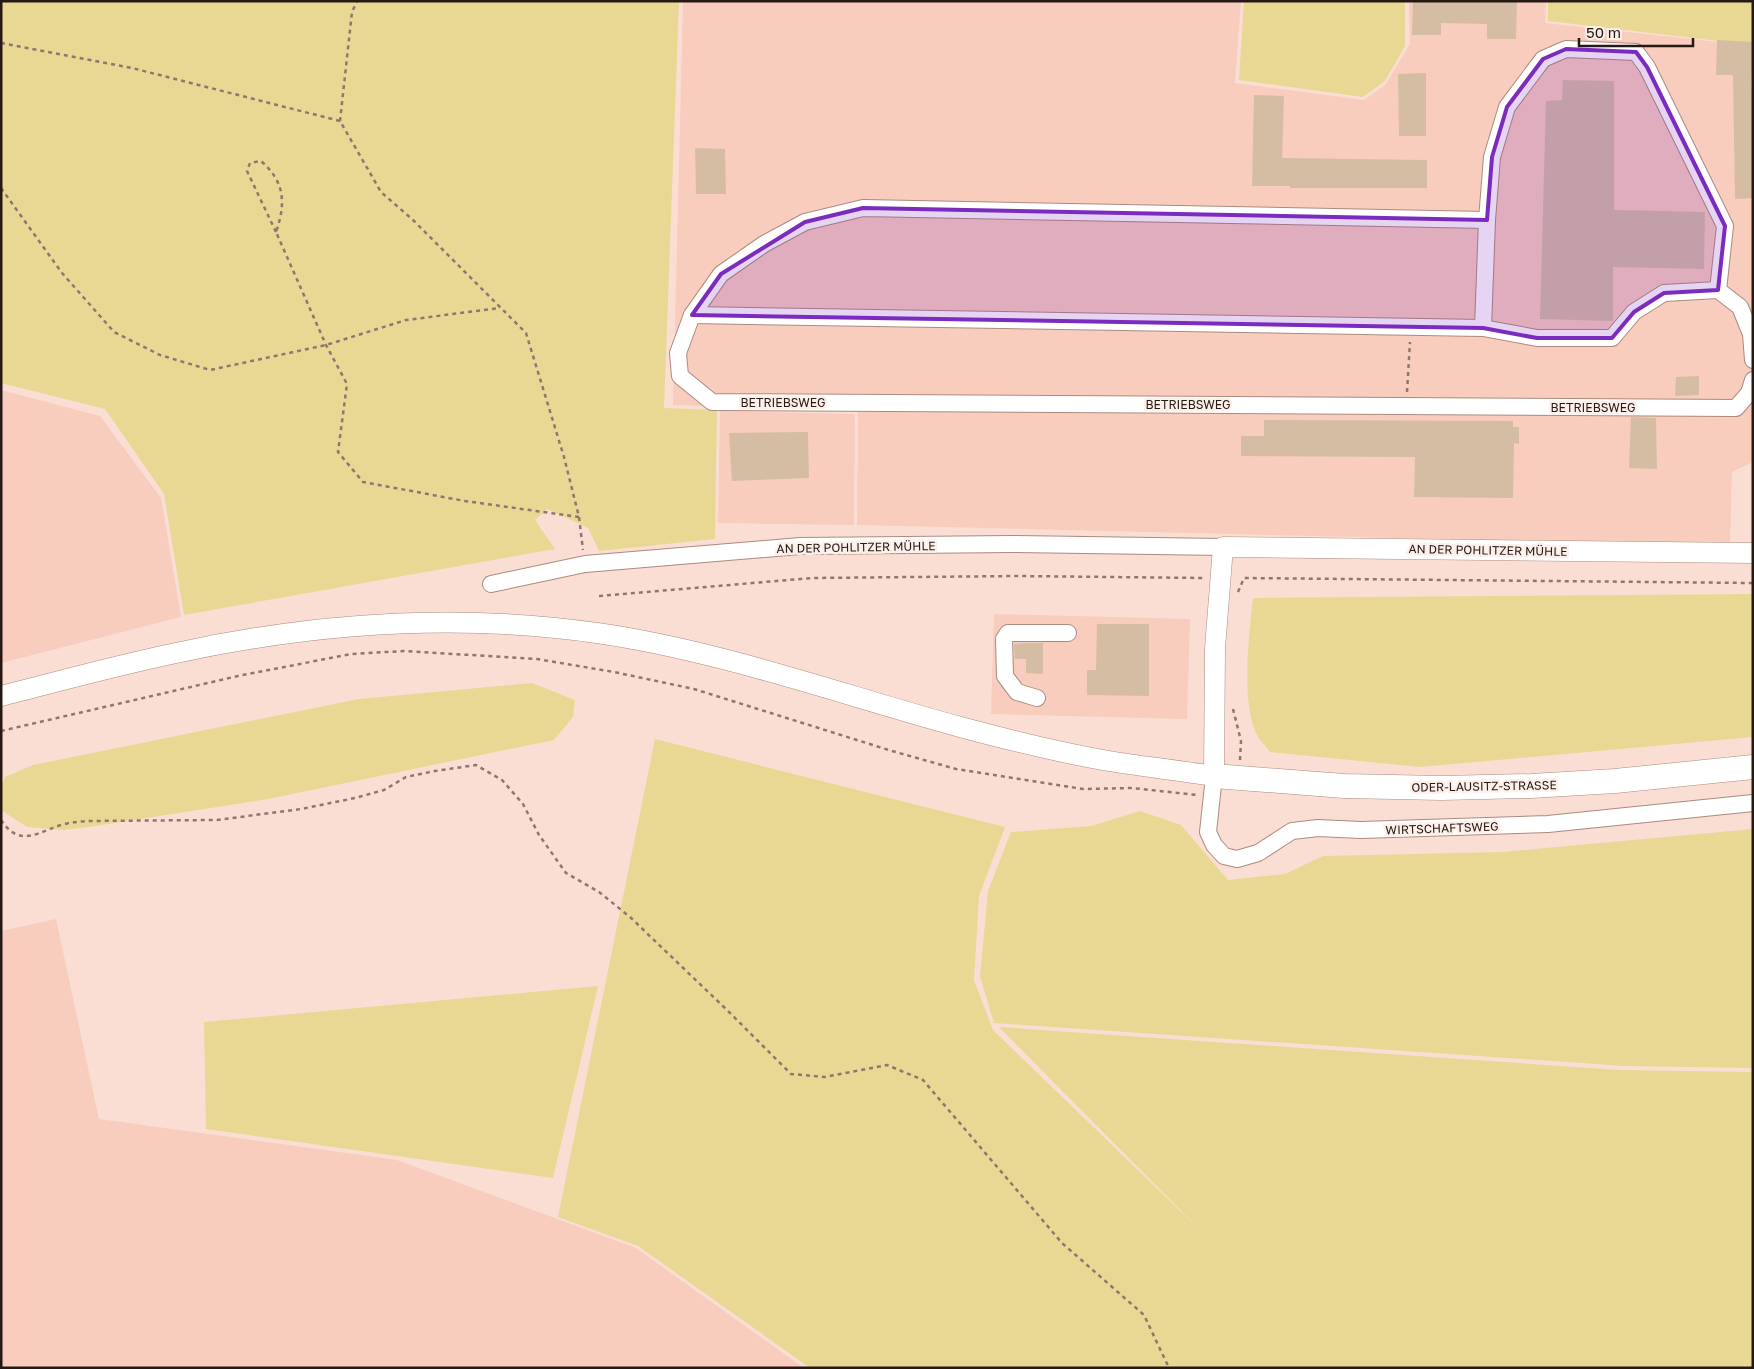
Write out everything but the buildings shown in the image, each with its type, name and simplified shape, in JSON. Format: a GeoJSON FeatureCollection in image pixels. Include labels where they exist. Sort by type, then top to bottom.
{"type":"FeatureCollection","features":[{"type":"Feature","properties":{"kind":"highway","name":"ODER-LAUSITZ-STRASSE"},"geometry":{"type":"LineString","coordinates":[[1213,786],[1238,778],[1354,786],[1521,787],[1615,781],[1753,767]]}},
{"type":"Feature","properties":{"kind":"main road","name":"AN DER POHLITZER MÜHLE"},"geometry":{"type":"LineString","coordinates":[[1223,547],[1753,553]]}},
{"type":"Feature","properties":{"kind":"main road"},"geometry":{"type":"LineString","coordinates":[[1,696],[176,653],[288,634],[347,626],[458,622],[495,623],[599,633],[723,659],[964,728],[1213,786],[1215,648],[1223,547]]}},
{"type":"Feature","properties":{"kind":"street"},"geometry":{"type":"LineString","coordinates":[[1483,328],[1487,220],[1492,158],[1507,108],[1544,59],[1566,49],[1636,52],[1647,67],[1726,226],[1718,290]]}},
{"type":"Feature","properties":{"kind":"street","name":"BETRIEBSWEG"},"geometry":{"type":"LineString","coordinates":[[1487,220],[863,208],[805,222],[764,244],[722,274],[692,315],[678,353],[680,376],[712,402],[1736,408],[1749,393],[1753,380]]}},
{"type":"Feature","properties":{"kind":"street"},"geometry":{"type":"LineString","coordinates":[[692,315],[1483,328],[1537,338],[1612,338],[1634,312],[1664,293],[1718,290],[1740,307],[1751,334],[1753,360]]}},
{"type":"Feature","properties":{"kind":"street","name":"AN DER POHLITZER MÜHLE"},"geometry":{"type":"LineString","coordinates":[[491,584],[585,564],[800,546],[1012,544],[1223,547]]}},
{"type":"Feature","properties":{"kind":"street"},"geometry":{"type":"LineString","coordinates":[[1037,698],[1017,692],[1005,676],[1004,639],[1008,633],[1068,633]]}},
{"type":"Feature","properties":{"kind":"street","name":"WIRTSCHAFTSWEG"},"geometry":{"type":"LineString","coordinates":[[1213,786],[1208,832],[1214,845],[1224,856],[1237,859],[1258,853],[1292,831],[1318,828],[1361,830],[1548,824],[1753,803]]}},
{"type":"Feature","properties":{"kind":"path"},"geometry":{"type":"LineString","coordinates":[[357,1],[352,12],[340,121],[381,192],[413,220],[526,333],[564,457],[579,517],[585,564]]}},
{"type":"Feature","properties":{"kind":"path"},"geometry":{"type":"LineString","coordinates":[[1,43],[132,68],[340,121]]}},
{"type":"Feature","properties":{"kind":"path"},"geometry":{"type":"LineString","coordinates":[[276,232],[282,214],[281,189],[273,171],[261,161],[250,163],[247,171],[326,345],[347,384],[338,452],[363,482],[465,501],[579,517]]}},
{"type":"Feature","properties":{"kind":"path"},"geometry":{"type":"LineString","coordinates":[[1,188],[62,273],[114,332],[160,355],[210,370],[326,345],[406,320],[500,308]]}},
{"type":"Feature","properties":{"kind":"path"},"geometry":{"type":"LineString","coordinates":[[1406,406],[1412,328]]}},
{"type":"Feature","properties":{"kind":"path"},"geometry":{"type":"LineString","coordinates":[[599,596],[812,578],[1028,576],[1753,583]]}},
{"type":"Feature","properties":{"kind":"path"},"geometry":{"type":"LineString","coordinates":[[1237,594],[1244,578]]}},
{"type":"Feature","properties":{"kind":"path"},"geometry":{"type":"LineString","coordinates":[[1,730],[238,676],[351,654],[404,651],[537,660],[623,674],[694,689],[956,769],[1011,779],[1083,789],[1213,786]]}},
{"type":"Feature","properties":{"kind":"path"},"geometry":{"type":"LineString","coordinates":[[1233,700],[1233,710],[1241,741],[1238,778]]}},
{"type":"Feature","properties":{"kind":"path"},"geometry":{"type":"LineString","coordinates":[[1,820],[8,830],[23,837],[66,824],[86,821],[217,820],[301,809],[355,798],[384,790],[406,777],[476,765],[502,780],[523,804],[539,835],[566,873],[599,892],[630,917],[727,1010],[790,1074],[825,1078],[887,1064],[923,1080],[1062,1243],[1144,1315],[1170,1368]]}},
{"type":"Feature","properties":{"kind":"highlighted area"},"geometry":{"type":"Polygon","coordinates":[[[1566,49],[1636,52],[1647,67],[1725,226],[1718,290],[1664,293],[1634,312],[1612,338],[1537,338],[1483,328],[692,315],[721,274],[805,222],[863,208],[1487,220],[1492,157],[1507,107],[1543,59],[1566,49]]]}},
{"type":"Feature","properties":{"kind":"shaded area"},"geometry":{"type":"Polygon","coordinates":[[[1,1],[679,1],[664,408],[717,410],[715,539],[599,551],[588,528],[547,509],[535,520],[555,549],[184,615],[164,494],[105,409],[1,383],[1,1]]]}},
{"type":"Feature","properties":{"kind":"shaded area"},"geometry":{"type":"Polygon","coordinates":[[[683,1],[1241,1],[1235,83],[1364,100],[1385,85],[1410,44],[1409,1],[1546,1],[1545,23],[1746,45],[1753,48],[1753,462],[1732,472],[1730,546],[857,525],[858,410],[673,405],[683,1]]]}},
{"type":"Feature","properties":{"kind":"shaded area"},"geometry":{"type":"Polygon","coordinates":[[[1244,1],[1405,1],[1405,46],[1385,81],[1363,97],[1239,80],[1244,1]]]}},
{"type":"Feature","properties":{"kind":"shaded area"},"geometry":{"type":"Polygon","coordinates":[[[1548,1],[1753,1],[1753,45],[1548,21],[1548,1]]]}},
{"type":"Feature","properties":{"kind":"shaded area"},"geometry":{"type":"Polygon","coordinates":[[[1,390],[100,416],[161,498],[181,617],[1,663],[1,390]]]}},
{"type":"Feature","properties":{"kind":"shaded area"},"geometry":{"type":"Polygon","coordinates":[[[720,411],[855,414],[854,525],[718,523],[720,411]]]}},
{"type":"Feature","properties":{"kind":"shaded area"},"geometry":{"type":"Polygon","coordinates":[[[1753,594],[1753,737],[1420,767],[1270,752],[1257,736],[1251,719],[1247,667],[1253,598],[1753,594]]]}},
{"type":"Feature","properties":{"kind":"shaded area"},"geometry":{"type":"Polygon","coordinates":[[[994,614],[1190,619],[1187,719],[991,714],[994,614]]]}},
{"type":"Feature","properties":{"kind":"shaded area"},"geometry":{"type":"Polygon","coordinates":[[[532,683],[575,700],[573,717],[554,740],[268,799],[89,827],[64,830],[27,827],[1,810],[1,790],[5,777],[33,765],[359,699],[532,683]]]}},
{"type":"Feature","properties":{"kind":"shaded area"},"geometry":{"type":"Polygon","coordinates":[[[655,739],[1005,827],[979,896],[974,980],[993,1030],[1200,1230],[999,1027],[1619,1070],[1753,1072],[1753,1368],[810,1368],[638,1246],[558,1217],[655,739]]]}},
{"type":"Feature","properties":{"kind":"shaded area"},"geometry":{"type":"Polygon","coordinates":[[[1140,811],[1181,825],[1228,880],[1285,874],[1323,856],[1502,852],[1753,829],[1753,1068],[1625,1066],[994,1023],[980,976],[988,891],[1011,832],[1091,826],[1140,811]]]}},
{"type":"Feature","properties":{"kind":"shaded area"},"geometry":{"type":"Polygon","coordinates":[[[56,919],[99,1119],[397,1160],[636,1248],[804,1368],[1,1368],[1,931],[56,919]]]}},
{"type":"Feature","properties":{"kind":"shaded area"},"geometry":{"type":"Polygon","coordinates":[[[598,986],[553,1178],[206,1129],[204,1022],[598,986]]]}}]}
